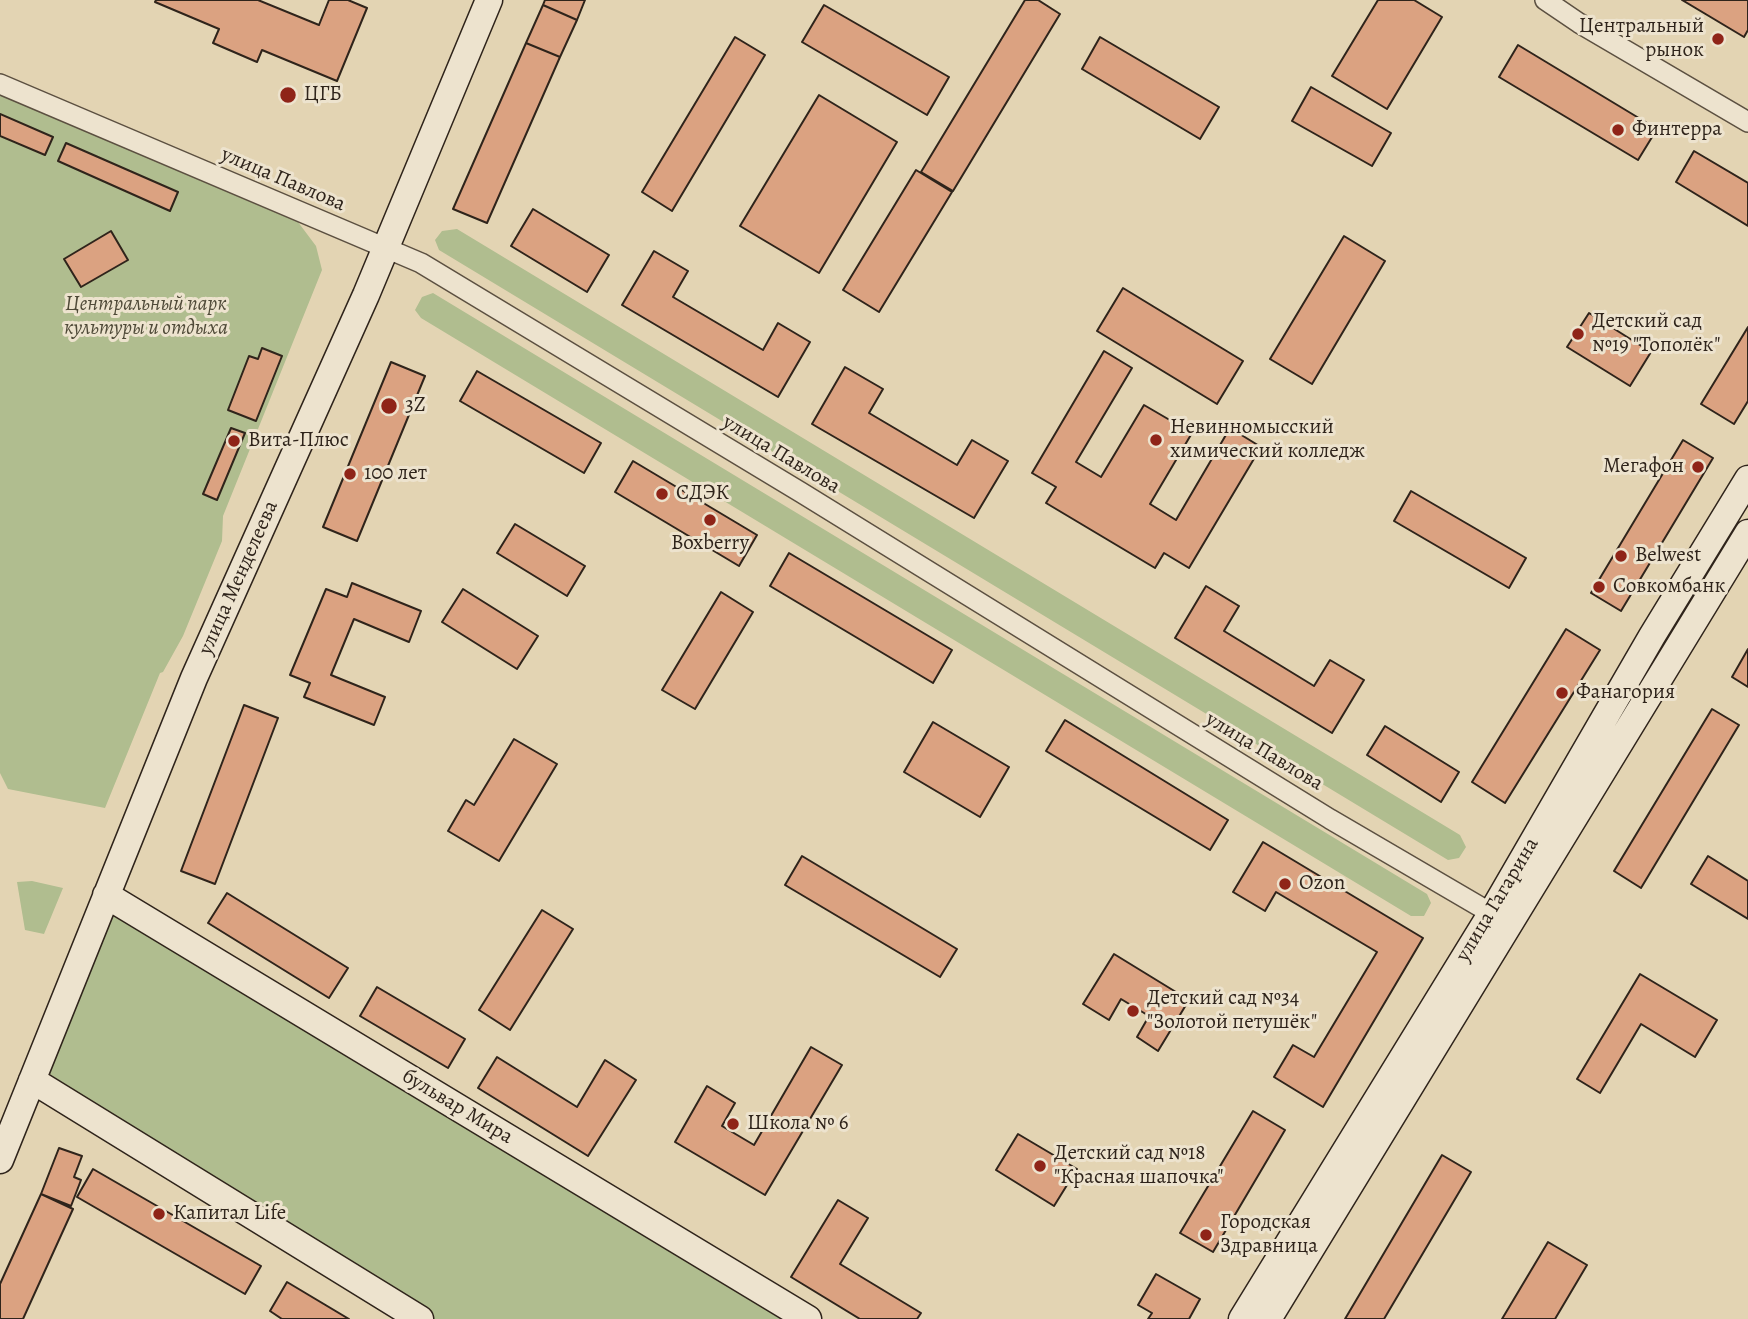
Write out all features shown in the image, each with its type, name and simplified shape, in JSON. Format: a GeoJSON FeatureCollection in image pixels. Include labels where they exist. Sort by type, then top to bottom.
{"type":"FeatureCollection","features":[{"type":"Feature","properties":{"kind":"main road","name":"улица Менделеева"},"geometry":{"type":"LineString","coordinates":[[0,1160],[194,678],[386,250],[489,0]]}},
{"type":"Feature","properties":{"kind":"main road","name":"улица Гагарина"},"geometry":{"type":"LineString","coordinates":[[1268,1319],[1500,918],[1652,636],[1748,479]]}},
{"type":"Feature","properties":{"kind":"main road","name":"улица Гагарина"},"geometry":{"type":"LineString","coordinates":[[1242,1319],[1748,533]]}},
{"type":"Feature","properties":{"kind":"main road","name":"бульвар Мира"},"geometry":{"type":"LineString","coordinates":[[106,895],[808,1319]]}},
{"type":"Feature","properties":{"kind":"main road"},"geometry":{"type":"LineString","coordinates":[[32,1080],[420,1319]]}},
{"type":"Feature","properties":{"kind":"street"},"geometry":{"type":"LineString","coordinates":[[1545,0],[1579,23],[1748,122]]}},
{"type":"Feature","properties":{"kind":"street","name":"улица Павлова"},"geometry":{"type":"LineString","coordinates":[[0,84],[421,264],[802,493],[1331,819],[1500,918]]}},
{"type":"Feature","properties":{"kind":"green space","name":"Центральный парк культуры и отдыха"},"geometry":{"type":"Polygon","coordinates":[[[0,95],[298,222],[316,246],[322,270],[223,516],[222,541],[183,636],[160,673],[105,808],[8,789],[0,773],[0,95]]]}},
{"type":"Feature","properties":{"kind":"green space"},"geometry":{"type":"Polygon","coordinates":[[[457,229],[1460,835],[1466,847],[1459,858],[1448,860],[439,250],[435,240],[442,231],[457,229]]]}},
{"type":"Feature","properties":{"kind":"green space"},"geometry":{"type":"Polygon","coordinates":[[[433,293],[1427,894],[1431,903],[1424,916],[1411,916],[421,318],[415,310],[422,297],[433,293]]]}},
{"type":"Feature","properties":{"kind":"green space"},"geometry":{"type":"Polygon","coordinates":[[[32,881],[63,888],[44,934],[25,930],[17,882],[32,881]]]}},
{"type":"Feature","properties":{"kind":"green space"},"geometry":{"type":"Polygon","coordinates":[[[106,895],[808,1319],[420,1319],[32,1080],[106,895]]]}},
{"type":"Feature","properties":{"kind":"building"},"geometry":{"type":"Polygon","coordinates":[[[258,0],[319,25],[329,0],[348,0],[367,8],[337,81],[262,50],[257,62],[213,43],[219,29],[155,2],[258,0]]]}},
{"type":"Feature","properties":{"kind":"building"},"geometry":{"type":"Polygon","coordinates":[[[545,0],[585,0],[577,20],[543,5],[545,0]]]}},
{"type":"Feature","properties":{"kind":"building"},"geometry":{"type":"Polygon","coordinates":[[[1025,0],[1038,0],[1060,14],[953,191],[921,172],[1025,0]]]}},
{"type":"Feature","properties":{"kind":"building"},"geometry":{"type":"Polygon","coordinates":[[[1378,0],[1414,0],[1442,17],[1387,109],[1332,76],[1378,0]]]}},
{"type":"Feature","properties":{"kind":"building"},"geometry":{"type":"Polygon","coordinates":[[[1682,0],[1748,0],[1748,30],[1744,37],[1682,0]]]}},
{"type":"Feature","properties":{"kind":"building"},"geometry":{"type":"Polygon","coordinates":[[[543,5],[577,20],[560,57],[526,43],[543,5]]]}},
{"type":"Feature","properties":{"kind":"building"},"geometry":{"type":"Polygon","coordinates":[[[824,5],[949,77],[927,115],[802,42],[824,5]]]}},
{"type":"Feature","properties":{"kind":"building"},"geometry":{"type":"Polygon","coordinates":[[[735,37],[765,55],[672,211],[642,192],[735,37]]]}},
{"type":"Feature","properties":{"kind":"building"},"geometry":{"type":"Polygon","coordinates":[[[1100,37],[1219,107],[1200,139],[1082,69],[1100,37]]]}},
{"type":"Feature","properties":{"kind":"building"},"geometry":{"type":"Polygon","coordinates":[[[526,43],[560,57],[487,223],[453,209],[526,43]]]}},
{"type":"Feature","properties":{"kind":"building"},"geometry":{"type":"Polygon","coordinates":[[[1518,45],[1657,129],[1638,160],[1499,77],[1518,45]]]}},
{"type":"Feature","properties":{"kind":"building"},"geometry":{"type":"Polygon","coordinates":[[[1311,87],[1391,133],[1372,166],[1292,121],[1311,87]]]}},
{"type":"Feature","properties":{"kind":"building"},"geometry":{"type":"Polygon","coordinates":[[[819,95],[897,142],[819,273],[740,226],[819,95]]]}},
{"type":"Feature","properties":{"kind":"building"},"geometry":{"type":"Polygon","coordinates":[[[0,114],[53,137],[45,155],[0,136],[0,114]]]}},
{"type":"Feature","properties":{"kind":"building"},"geometry":{"type":"Polygon","coordinates":[[[66,143],[178,192],[170,211],[58,161],[66,143]]]}},
{"type":"Feature","properties":{"kind":"building"},"geometry":{"type":"Polygon","coordinates":[[[1694,151],[1748,183],[1748,226],[1676,182],[1694,151]]]}},
{"type":"Feature","properties":{"kind":"building"},"geometry":{"type":"Polygon","coordinates":[[[916,170],[952,192],[879,312],[843,290],[916,170]]]}},
{"type":"Feature","properties":{"kind":"building"},"geometry":{"type":"Polygon","coordinates":[[[533,209],[609,255],[587,292],[511,246],[533,209]]]}},
{"type":"Feature","properties":{"kind":"building"},"geometry":{"type":"Polygon","coordinates":[[[111,231],[128,260],[81,287],[64,259],[111,231]]]}},
{"type":"Feature","properties":{"kind":"building"},"geometry":{"type":"Polygon","coordinates":[[[1344,236],[1385,261],[1312,384],[1270,359],[1344,236]]]}},
{"type":"Feature","properties":{"kind":"building"},"geometry":{"type":"Polygon","coordinates":[[[654,251],[688,271],[673,297],[763,350],[778,323],[810,342],[778,397],[622,305],[654,251]]]}},
{"type":"Feature","properties":{"kind":"building"},"geometry":{"type":"Polygon","coordinates":[[[1123,288],[1243,361],[1217,404],[1097,331],[1123,288]]]}},
{"type":"Feature","properties":{"kind":"building"},"geometry":{"type":"Polygon","coordinates":[[[1589,313],[1651,352],[1630,386],[1567,347],[1589,313]]]}},
{"type":"Feature","properties":{"kind":"building"},"geometry":{"type":"Polygon","coordinates":[[[1748,327],[1748,401],[1734,424],[1701,404],[1748,327]]]}},
{"type":"Feature","properties":{"kind":"building"},"geometry":{"type":"Polygon","coordinates":[[[262,348],[282,356],[256,421],[228,410],[249,356],[258,359],[262,348]]]}},
{"type":"Feature","properties":{"kind":"building"},"geometry":{"type":"Polygon","coordinates":[[[1104,351],[1132,368],[1076,462],[1101,477],[1144,405],[1192,433],[1150,504],[1176,520],[1230,428],[1261,447],[1189,568],[1164,553],[1155,568],[1046,503],[1056,487],[1032,473],[1104,351]]]}},
{"type":"Feature","properties":{"kind":"building"},"geometry":{"type":"Polygon","coordinates":[[[391,362],[425,376],[357,541],[323,527],[391,362]]]}},
{"type":"Feature","properties":{"kind":"building"},"geometry":{"type":"Polygon","coordinates":[[[845,367],[883,389],[869,413],[957,465],[972,440],[1008,461],[974,518],[812,424],[845,367]]]}},
{"type":"Feature","properties":{"kind":"building"},"geometry":{"type":"Polygon","coordinates":[[[477,371],[601,443],[584,473],[460,401],[477,371]]]}},
{"type":"Feature","properties":{"kind":"building"},"geometry":{"type":"Polygon","coordinates":[[[231,428],[245,433],[217,500],[203,494],[231,428]]]}},
{"type":"Feature","properties":{"kind":"building"},"geometry":{"type":"Polygon","coordinates":[[[1683,440],[1713,458],[1621,611],[1591,593],[1683,440]]]}},
{"type":"Feature","properties":{"kind":"building"},"geometry":{"type":"Polygon","coordinates":[[[633,461],[757,535],[739,566],[615,492],[633,461]]]}},
{"type":"Feature","properties":{"kind":"building"},"geometry":{"type":"Polygon","coordinates":[[[1411,491],[1526,558],[1509,588],[1394,521],[1411,491]]]}},
{"type":"Feature","properties":{"kind":"building"},"geometry":{"type":"Polygon","coordinates":[[[515,524],[585,566],[567,596],[497,553],[515,524]]]}},
{"type":"Feature","properties":{"kind":"building"},"geometry":{"type":"Polygon","coordinates":[[[789,553],[952,650],[933,683],[770,586],[789,553]]]}},
{"type":"Feature","properties":{"kind":"building"},"geometry":{"type":"Polygon","coordinates":[[[352,583],[421,611],[409,642],[354,619],[331,675],[385,697],[374,725],[304,697],[310,683],[290,675],[326,589],[347,597],[352,583]]]}},
{"type":"Feature","properties":{"kind":"building"},"geometry":{"type":"Polygon","coordinates":[[[1206,586],[1239,606],[1224,631],[1314,686],[1330,660],[1364,680],[1332,733],[1175,638],[1206,586]]]}},
{"type":"Feature","properties":{"kind":"building"},"geometry":{"type":"Polygon","coordinates":[[[463,589],[538,636],[517,669],[442,622],[463,589]]]}},
{"type":"Feature","properties":{"kind":"building"},"geometry":{"type":"Polygon","coordinates":[[[721,592],[753,612],[695,709],[662,690],[721,592]]]}},
{"type":"Feature","properties":{"kind":"building"},"geometry":{"type":"Polygon","coordinates":[[[1566,629],[1600,650],[1505,803],[1472,782],[1566,629]]]}},
{"type":"Feature","properties":{"kind":"building"},"geometry":{"type":"Polygon","coordinates":[[[1748,649],[1748,687],[1732,677],[1748,649]]]}},
{"type":"Feature","properties":{"kind":"building"},"geometry":{"type":"Polygon","coordinates":[[[244,705],[278,718],[215,884],[181,871],[244,705]]]}},
{"type":"Feature","properties":{"kind":"building"},"geometry":{"type":"Polygon","coordinates":[[[1712,709],[1739,725],[1641,888],[1614,871],[1712,709]]]}},
{"type":"Feature","properties":{"kind":"building"},"geometry":{"type":"Polygon","coordinates":[[[1065,720],[1228,820],[1210,850],[1046,751],[1065,720]]]}},
{"type":"Feature","properties":{"kind":"building"},"geometry":{"type":"Polygon","coordinates":[[[933,722],[1009,767],[980,817],[904,772],[933,722]]]}},
{"type":"Feature","properties":{"kind":"building"},"geometry":{"type":"Polygon","coordinates":[[[1385,726],[1459,772],[1441,802],[1367,755],[1385,726]]]}},
{"type":"Feature","properties":{"kind":"building"},"geometry":{"type":"Polygon","coordinates":[[[514,739],[557,764],[499,861],[448,831],[466,800],[474,805],[514,739]]]}},
{"type":"Feature","properties":{"kind":"building"},"geometry":{"type":"Polygon","coordinates":[[[1263,842],[1423,938],[1323,1107],[1274,1077],[1293,1045],[1314,1057],[1377,952],[1276,892],[1265,911],[1233,892],[1263,842]]]}},
{"type":"Feature","properties":{"kind":"building"},"geometry":{"type":"Polygon","coordinates":[[[802,856],[957,949],[940,977],[785,885],[802,856]]]}},
{"type":"Feature","properties":{"kind":"building"},"geometry":{"type":"Polygon","coordinates":[[[1708,856],[1748,881],[1748,919],[1691,884],[1708,856]]]}},
{"type":"Feature","properties":{"kind":"building"},"geometry":{"type":"Polygon","coordinates":[[[227,893],[348,968],[329,998],[208,923],[227,893]]]}},
{"type":"Feature","properties":{"kind":"building"},"geometry":{"type":"Polygon","coordinates":[[[542,910],[573,929],[510,1030],[479,1010],[542,910]]]}},
{"type":"Feature","properties":{"kind":"building"},"geometry":{"type":"Polygon","coordinates":[[[1114,954],[1189,1000],[1158,1051],[1137,1037],[1149,1016],[1121,999],[1109,1020],[1083,1004],[1114,954]]]}},
{"type":"Feature","properties":{"kind":"building"},"geometry":{"type":"Polygon","coordinates":[[[1640,974],[1717,1020],[1695,1057],[1641,1024],[1600,1093],[1577,1079],[1640,974]]]}},
{"type":"Feature","properties":{"kind":"building"},"geometry":{"type":"Polygon","coordinates":[[[377,987],[465,1039],[448,1068],[360,1016],[377,987]]]}},
{"type":"Feature","properties":{"kind":"building"},"geometry":{"type":"Polygon","coordinates":[[[811,1047],[842,1065],[765,1195],[675,1142],[707,1086],[735,1103],[722,1126],[754,1145],[811,1047]]]}},
{"type":"Feature","properties":{"kind":"building"},"geometry":{"type":"Polygon","coordinates":[[[497,1057],[577,1107],[605,1060],[636,1080],[588,1156],[478,1088],[497,1057]]]}},
{"type":"Feature","properties":{"kind":"building"},"geometry":{"type":"Polygon","coordinates":[[[1253,1111],[1285,1130],[1213,1252],[1180,1233],[1253,1111]]]}},
{"type":"Feature","properties":{"kind":"building"},"geometry":{"type":"Polygon","coordinates":[[[1018,1134],[1077,1169],[1054,1206],[996,1170],[1018,1134]]]}},
{"type":"Feature","properties":{"kind":"building"},"geometry":{"type":"Polygon","coordinates":[[[59,1148],[82,1156],[74,1177],[81,1180],[71,1206],[41,1194],[59,1148]]]}},
{"type":"Feature","properties":{"kind":"building"},"geometry":{"type":"Polygon","coordinates":[[[1442,1155],[1471,1172],[1384,1319],[1345,1319],[1442,1155]]]}},
{"type":"Feature","properties":{"kind":"building"},"geometry":{"type":"Polygon","coordinates":[[[93,1169],[261,1266],[245,1294],[77,1197],[93,1169]]]}},
{"type":"Feature","properties":{"kind":"building"},"geometry":{"type":"Polygon","coordinates":[[[41,1194],[73,1209],[23,1319],[0,1319],[0,1284],[41,1194]]]}},
{"type":"Feature","properties":{"kind":"building"},"geometry":{"type":"Polygon","coordinates":[[[838,1200],[868,1218],[840,1264],[921,1313],[917,1319],[860,1319],[791,1277],[838,1200]]]}},
{"type":"Feature","properties":{"kind":"building"},"geometry":{"type":"Polygon","coordinates":[[[1548,1242],[1587,1265],[1555,1319],[1502,1319],[1548,1242]]]}},
{"type":"Feature","properties":{"kind":"building"},"geometry":{"type":"Polygon","coordinates":[[[1156,1274],[1200,1299],[1189,1319],[1148,1319],[1152,1313],[1138,1305],[1156,1274]]]}},
{"type":"Feature","properties":{"kind":"building"},"geometry":{"type":"Polygon","coordinates":[[[287,1282],[349,1319],[282,1319],[270,1311],[287,1282]]]}},
{"type":"Feature","properties":{"kind":"place","name":"Центральный рынок"},"geometry":{"type":"Point","coordinates":[1718,39]}},
{"type":"Feature","properties":{"kind":"place","name":"ЦГБ"},"geometry":{"type":"Point","coordinates":[288,95]}},
{"type":"Feature","properties":{"kind":"place","name":"Финтерра"},"geometry":{"type":"Point","coordinates":[1618,130]}},
{"type":"Feature","properties":{"kind":"place","name":"Детский сад №19 \"Тополёк\""},"geometry":{"type":"Point","coordinates":[1578,334]}},
{"type":"Feature","properties":{"kind":"place","name":"3Z"},"geometry":{"type":"Point","coordinates":[389,406]}},
{"type":"Feature","properties":{"kind":"place","name":"Невинномысский химический колледж"},"geometry":{"type":"Point","coordinates":[1156,440]}},
{"type":"Feature","properties":{"kind":"place","name":"Вита-Плюс"},"geometry":{"type":"Point","coordinates":[234,441]}},
{"type":"Feature","properties":{"kind":"place","name":"Мегафон"},"geometry":{"type":"Point","coordinates":[1698,467]}},
{"type":"Feature","properties":{"kind":"place","name":"100 лет"},"geometry":{"type":"Point","coordinates":[350,474]}},
{"type":"Feature","properties":{"kind":"place","name":"СДЭК"},"geometry":{"type":"Point","coordinates":[662,494]}},
{"type":"Feature","properties":{"kind":"place","name":"Boxberry"},"geometry":{"type":"Point","coordinates":[710,520]}},
{"type":"Feature","properties":{"kind":"place","name":"Belwest"},"geometry":{"type":"Point","coordinates":[1621,556]}},
{"type":"Feature","properties":{"kind":"place","name":"Совкомбанк"},"geometry":{"type":"Point","coordinates":[1599,587]}},
{"type":"Feature","properties":{"kind":"place","name":"Фанагория"},"geometry":{"type":"Point","coordinates":[1562,693]}},
{"type":"Feature","properties":{"kind":"place","name":"Ozon"},"geometry":{"type":"Point","coordinates":[1285,884]}},
{"type":"Feature","properties":{"kind":"place","name":"Детский сад №34 \"Золотой петушёк\""},"geometry":{"type":"Point","coordinates":[1133,1011]}},
{"type":"Feature","properties":{"kind":"place","name":"Школа № 6"},"geometry":{"type":"Point","coordinates":[733,1124]}},
{"type":"Feature","properties":{"kind":"place","name":"Детский сад №18 \"Красная шапочка\""},"geometry":{"type":"Point","coordinates":[1040,1166]}},
{"type":"Feature","properties":{"kind":"place","name":"Капитал Life"},"geometry":{"type":"Point","coordinates":[159,1214]}},
{"type":"Feature","properties":{"kind":"place","name":"Городская Здравница"},"geometry":{"type":"Point","coordinates":[1206,1235]}}]}
